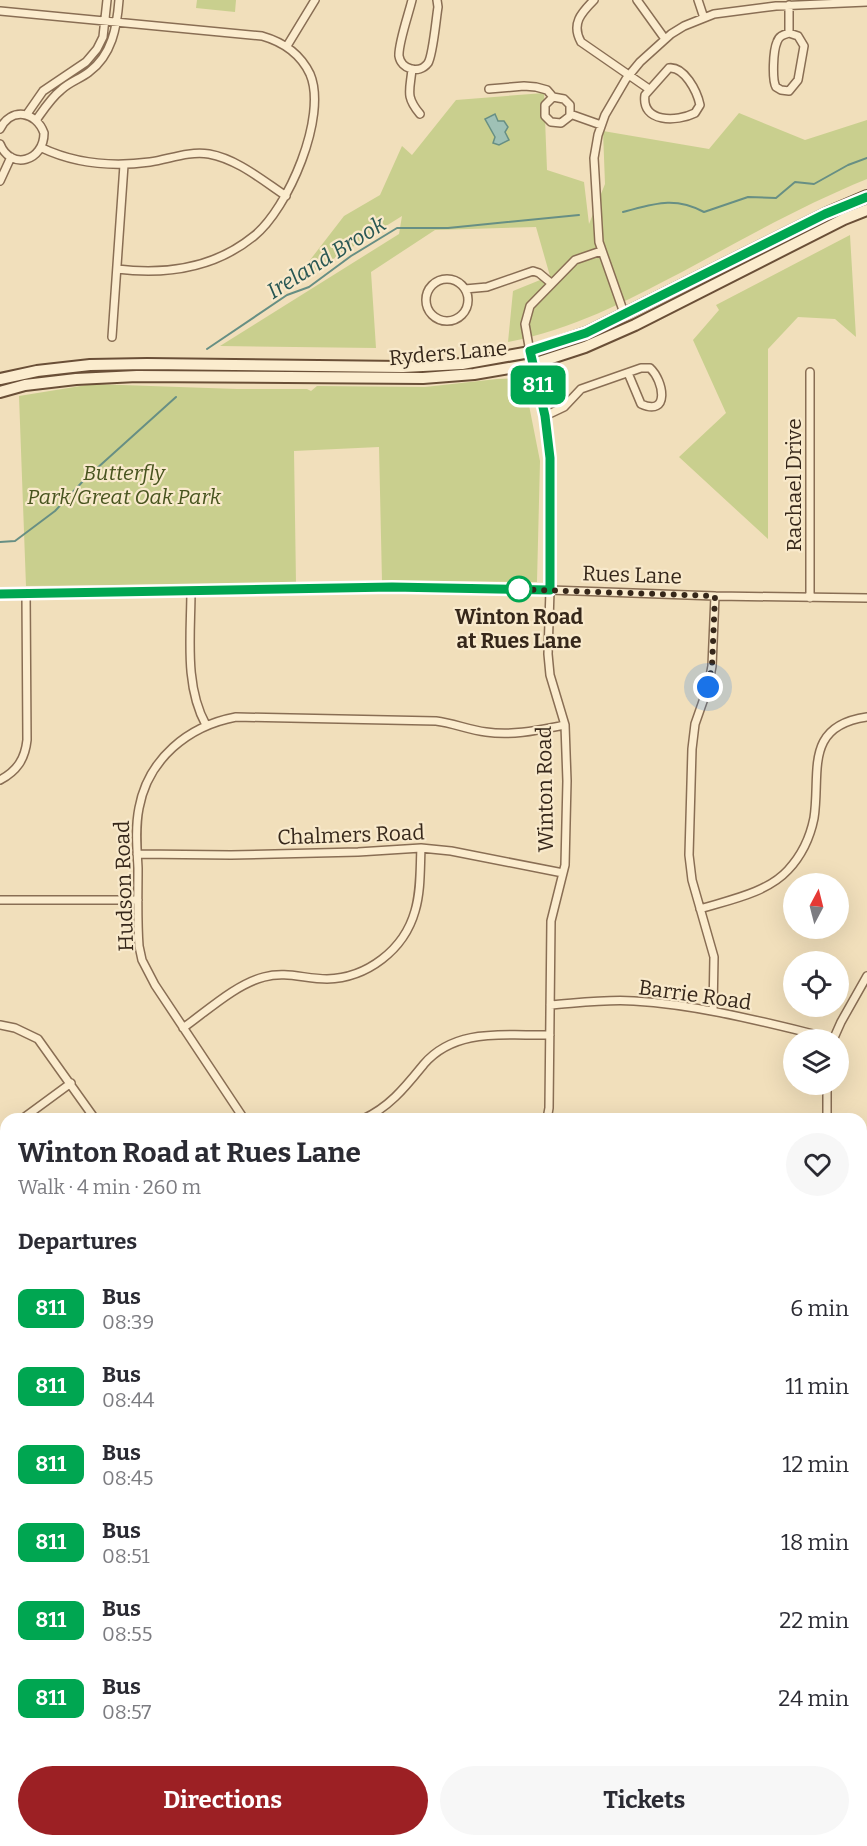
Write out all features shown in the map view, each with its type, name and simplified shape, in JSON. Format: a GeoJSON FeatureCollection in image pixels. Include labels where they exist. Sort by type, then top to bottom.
{"type":"FeatureCollection","features":[{"type":"Feature","properties":{"kind":"main road","name":"Ryders Lane"},"geometry":{"type":"LineString","coordinates":[[0,379],[37,371],[90,365],[403,367],[462,364],[530,351],[586,333],[825,214],[867,196]]}},
{"type":"Feature","properties":{"kind":"main road","name":"Ryders Lane"},"geometry":{"type":"LineString","coordinates":[[0,392],[26,385],[76,379],[137,376],[423,378],[474,374],[533,364],[585,347],[635,325],[844,219],[867,210]]}},
{"type":"Feature","properties":{"kind":"street"},"geometry":{"type":"LineString","coordinates":[[27,114],[43,91],[86,62],[97,49],[103,37],[107,0]]}},
{"type":"Feature","properties":{"kind":"street"},"geometry":{"type":"LineString","coordinates":[[37,119],[63,87],[90,72],[101,60],[118,23],[119,0]]}},
{"type":"Feature","properties":{"kind":"street"},"geometry":{"type":"LineString","coordinates":[[287,46],[315,0]]}},
{"type":"Feature","properties":{"kind":"street"},"geometry":{"type":"LineString","coordinates":[[412,0],[399,53],[401,62],[412,69],[425,66],[430,58],[438,7],[437,0]]}},
{"type":"Feature","properties":{"kind":"street"},"geometry":{"type":"LineString","coordinates":[[594,0],[578,19],[578,36],[585,46],[648,89]]}},
{"type":"Feature","properties":{"kind":"street"},"geometry":{"type":"LineString","coordinates":[[638,0],[665,39]]}},
{"type":"Feature","properties":{"kind":"street"},"geometry":{"type":"LineString","coordinates":[[698,0],[704,18]]}},
{"type":"Feature","properties":{"kind":"street"},"geometry":{"type":"LineString","coordinates":[[624,313],[601,251],[597,222],[594,158],[601,125],[615,96],[629,75],[665,39],[684,26],[704,18],[729,12],[789,5],[867,2]]}},
{"type":"Feature","properties":{"kind":"street"},"geometry":{"type":"LineString","coordinates":[[789,5],[789,33]]}},
{"type":"Feature","properties":{"kind":"street"},"geometry":{"type":"LineString","coordinates":[[0,11],[262,36],[287,46],[299,57],[310,74],[314,100],[310,133],[304,154],[286,196],[256,235],[242,245],[210,261],[175,270],[158,272],[117,269]]}},
{"type":"Feature","properties":{"kind":"street"},"geometry":{"type":"LineString","coordinates":[[789,33],[798,36],[804,46],[798,80],[786,92],[777,87],[773,78],[776,42],[789,33]]}},
{"type":"Feature","properties":{"kind":"street"},"geometry":{"type":"LineString","coordinates":[[669,68],[679,69],[684,73],[698,97],[698,109],[690,116],[657,118],[647,111],[645,106],[645,95],[648,89],[669,68]]}},
{"type":"Feature","properties":{"kind":"street"},"geometry":{"type":"LineString","coordinates":[[412,69],[410,102],[420,114]]}},
{"type":"Feature","properties":{"kind":"street"},"geometry":{"type":"LineString","coordinates":[[489,89],[536,87],[547,90],[553,97],[567,100],[571,108],[570,114],[561,123],[553,123],[545,116],[544,107],[553,97]]}},
{"type":"Feature","properties":{"kind":"street"},"geometry":{"type":"LineString","coordinates":[[0,128],[3,122],[14,115],[27,114],[37,119],[44,133],[42,148],[24,159],[11,157],[0,144]]}},
{"type":"Feature","properties":{"kind":"street"},"geometry":{"type":"LineString","coordinates":[[570,114],[601,125]]}},
{"type":"Feature","properties":{"kind":"street"},"geometry":{"type":"LineString","coordinates":[[42,148],[56,155],[89,163],[124,165],[152,162],[185,154],[211,155],[235,164],[286,196]]}},
{"type":"Feature","properties":{"kind":"street"},"geometry":{"type":"LineString","coordinates":[[0,181],[11,157]]}},
{"type":"Feature","properties":{"kind":"street"},"geometry":{"type":"LineString","coordinates":[[112,337],[124,165]]}},
{"type":"Feature","properties":{"kind":"street"},"geometry":{"type":"LineString","coordinates":[[530,351],[526,331],[526,314],[530,306],[575,260],[601,251]]}},
{"type":"Feature","properties":{"kind":"street"},"geometry":{"type":"LineString","coordinates":[[465,289],[468,298],[467,305],[460,317],[447,322],[434,317],[429,312],[425,299],[430,287],[436,282],[449,279],[456,281],[465,289],[487,287],[533,272],[539,273],[551,283]]}},
{"type":"Feature","properties":{"kind":"street","name":"Winton Road"},"geometry":{"type":"LineString","coordinates":[[530,351],[545,416],[550,458],[548,654],[550,675],[565,725],[567,781],[566,847],[563,873],[551,921],[547,1113]]}},
{"type":"Feature","properties":{"kind":"street"},"geometry":{"type":"LineString","coordinates":[[545,416],[564,407],[581,389],[641,368],[654,372],[662,393],[659,404],[649,407],[641,404],[628,373]]}},
{"type":"Feature","properties":{"kind":"street","name":"Rachael Drive"},"geometry":{"type":"LineString","coordinates":[[810,372],[810,598]]}},
{"type":"Feature","properties":{"kind":"street","name":"Rues Lane"},"geometry":{"type":"LineString","coordinates":[[0,594],[392,587],[867,598]]}},
{"type":"Feature","properties":{"kind":"street"},"geometry":{"type":"LineString","coordinates":[[191,590],[192,687],[197,707],[206,725]]}},
{"type":"Feature","properties":{"kind":"street"},"geometry":{"type":"LineString","coordinates":[[0,780],[15,770],[20,763],[25,754],[27,740],[26,593]]}},
{"type":"Feature","properties":{"kind":"street"},"geometry":{"type":"LineString","coordinates":[[712,1011],[714,957],[692,880],[689,855],[692,749],[695,724],[708,687],[712,666],[715,596]]}},
{"type":"Feature","properties":{"kind":"street","name":"Hudson Road"},"geometry":{"type":"LineString","coordinates":[[240,1113],[155,986],[142,960],[138,930],[139,807],[151,774],[173,747],[192,732],[206,725],[224,719],[248,717],[436,721],[501,734],[565,725]]}},
{"type":"Feature","properties":{"kind":"street"},"geometry":{"type":"LineString","coordinates":[[700,909],[748,894],[770,884],[786,873],[801,856],[809,838],[814,817],[817,756],[831,734],[844,723],[867,717]]}},
{"type":"Feature","properties":{"kind":"street"},"geometry":{"type":"LineString","coordinates":[[183,1028],[257,979],[283,974],[337,978],[365,970],[382,960],[402,939],[415,912],[421,848]]}},
{"type":"Feature","properties":{"kind":"street","name":"Chalmers Road"},"geometry":{"type":"LineString","coordinates":[[138,854],[335,852],[421,848],[451,851],[563,873]]}},
{"type":"Feature","properties":{"kind":"street"},"geometry":{"type":"LineString","coordinates":[[0,900],[138,900]]}},
{"type":"Feature","properties":{"kind":"street"},"geometry":{"type":"LineString","coordinates":[[840,1029],[866,981]]}},
{"type":"Feature","properties":{"kind":"street","name":"Barrie Road"},"geometry":{"type":"LineString","coordinates":[[550,1005],[631,1001],[712,1011],[790,1029]]}},
{"type":"Feature","properties":{"kind":"street"},"geometry":{"type":"LineString","coordinates":[[0,1025],[15,1028],[38,1039],[91,1113]]}},
{"type":"Feature","properties":{"kind":"street"},"geometry":{"type":"LineString","coordinates":[[373,1113],[390,1103],[432,1056],[453,1042],[478,1036],[550,1035]]}},
{"type":"Feature","properties":{"kind":"street"},"geometry":{"type":"LineString","coordinates":[[29,1113],[71,1083]]}},
{"type":"Feature","properties":{"kind":"street"},"geometry":{"type":"LineString","coordinates":[[827,1095],[827,1113]]}},
{"type":"Feature","properties":{"kind":"green space"},"geometry":{"type":"Polygon","coordinates":[[[197,0],[236,0],[235,12],[196,8],[197,0]]]}},
{"type":"Feature","properties":{"kind":"green space"},"geometry":{"type":"Polygon","coordinates":[[[544,93],[547,170],[584,182],[589,224],[605,184],[603,131],[709,149],[739,113],[805,140],[867,120],[867,179],[796,211],[619,304],[577,322],[532,336],[508,342],[513,291],[550,276],[536,227],[435,230],[371,272],[376,348],[220,346],[399,234],[402,216],[290,286],[344,216],[380,195],[402,146],[412,155],[456,100],[544,93]]]}},
{"type":"Feature","properties":{"kind":"green space"},"geometry":{"type":"Polygon","coordinates":[[[850,235],[856,337],[835,319],[798,317],[768,349],[768,539],[679,457],[726,413],[693,340],[719,310],[716,305],[850,235]]]}},
{"type":"Feature","properties":{"kind":"green space","name":"Butterfly Park/Great Oak Park"},"geometry":{"type":"Polygon","coordinates":[[[521,378],[524,380],[540,461],[537,582],[382,581],[379,447],[294,451],[296,583],[26,586],[19,396],[93,384],[307,389],[311,391],[317,386],[425,387],[521,378]]]}},
{"type":"Feature","properties":{"kind":"water"},"geometry":{"type":"Polygon","coordinates":[[[495,114],[498,121],[504,121],[508,127],[505,132],[509,140],[499,145],[493,143],[495,137],[485,119],[495,114]]]}},
{"type":"Feature","properties":{"kind":"waterway","name":"Ireland Brook"},"geometry":{"type":"LineString","coordinates":[[623,212],[664,203],[683,204],[704,212],[748,197],[776,198],[795,182],[814,184],[848,165],[867,158]]}},
{"type":"Feature","properties":{"kind":"waterway","name":"Ireland Brook"},"geometry":{"type":"LineString","coordinates":[[207,349],[287,295],[309,287],[351,256],[397,228],[448,228],[579,215]]}},
{"type":"Feature","properties":{"kind":"waterway","name":"Ireland Brook"},"geometry":{"type":"LineString","coordinates":[[0,542],[15,541],[55,511],[85,479],[176,397]]}},
{"type":"Feature","properties":{"kind":"bus line","name":"811"},"geometry":{"type":"LineString","coordinates":[[0,594],[392,587],[550,590],[550,458],[545,416],[530,351],[586,333],[825,214],[867,197]]}},
{"type":"Feature","properties":{"kind":"place","name":"Winton Road at Rues Lane"},"geometry":{"type":"Point","coordinates":[519,589]}},
{"type":"Feature","properties":{"kind":"route"},"geometry":{"type":"LineString","coordinates":[[519,589],[510,589],[715,596],[712,666],[708,687]]}}]}
